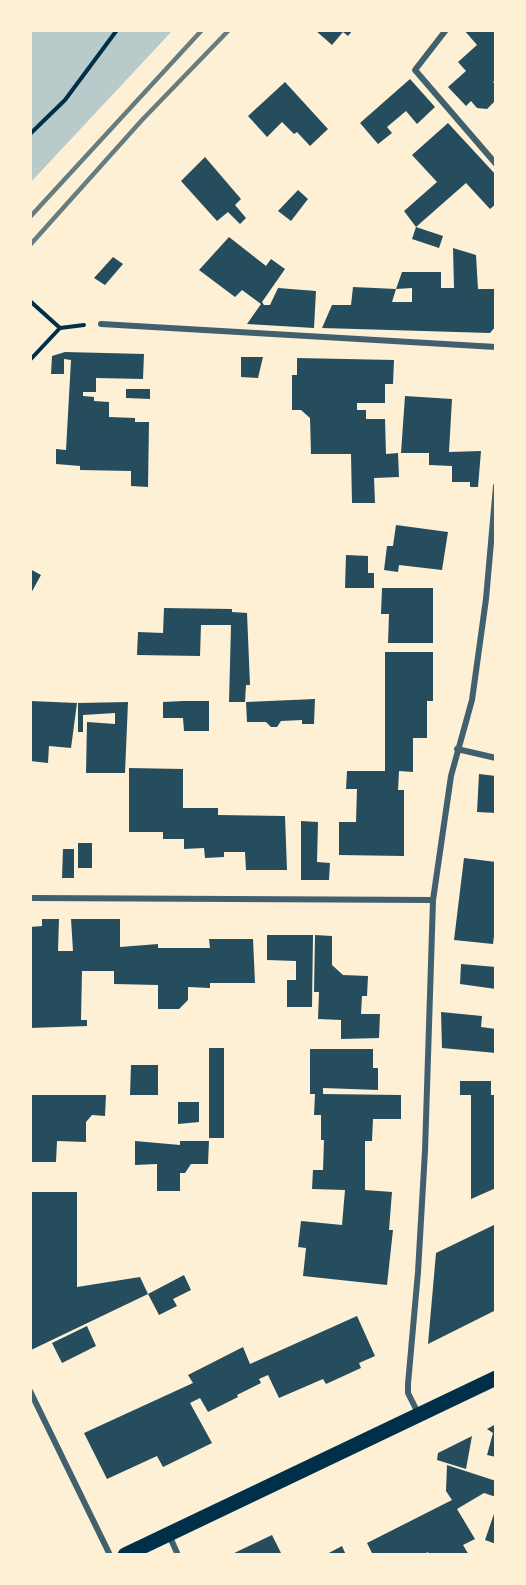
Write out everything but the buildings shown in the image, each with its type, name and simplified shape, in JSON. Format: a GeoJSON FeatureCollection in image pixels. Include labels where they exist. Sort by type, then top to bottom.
{"type":"FeatureCollection","features":[{"type":"Feature","properties":{"kind":"main road"},"geometry":{"type":"LineString","coordinates":[[125,1555],[496,1378]]}},
{"type":"Feature","properties":{"kind":"street"},"geometry":{"type":"LineString","coordinates":[[446,30],[414,70],[496,164]]}},
{"type":"Feature","properties":{"kind":"street"},"geometry":{"type":"LineString","coordinates":[[101,324],[496,346]]}},
{"type":"Feature","properties":{"kind":"street"},"geometry":{"type":"LineString","coordinates":[[419,1416],[408,1394],[408,1384],[425,1151],[433,900],[441,834],[457,749],[472,700],[486,599],[496,486]]}},
{"type":"Feature","properties":{"kind":"street"},"geometry":{"type":"LineString","coordinates":[[457,749],[496,758]]}},
{"type":"Feature","properties":{"kind":"street"},"geometry":{"type":"LineString","coordinates":[[30,898],[433,900]]}},
{"type":"Feature","properties":{"kind":"street"},"geometry":{"type":"LineString","coordinates":[[30,1390],[110,1555]]}},
{"type":"Feature","properties":{"kind":"street"},"geometry":{"type":"LineString","coordinates":[[169,1535],[178,1555]]}},
{"type":"Feature","properties":{"kind":"path"},"geometry":{"type":"LineString","coordinates":[[109,30],[113,36]]}},
{"type":"Feature","properties":{"kind":"path"},"geometry":{"type":"LineString","coordinates":[[30,134],[65,100],[117,30]]}},
{"type":"Feature","properties":{"kind":"path"},"geometry":{"type":"LineString","coordinates":[[30,301],[60,328],[30,360]]}},
{"type":"Feature","properties":{"kind":"shaded area"},"geometry":{"type":"Polygon","coordinates":[[[30,30],[173,30],[30,183],[30,30]]]}},
{"type":"Feature","properties":{"kind":"railway"},"geometry":{"type":"LineString","coordinates":[[30,217],[202,30]]}},
{"type":"Feature","properties":{"kind":"railway"},"geometry":{"type":"LineString","coordinates":[[30,245],[142,120],[229,30]]}}]}
